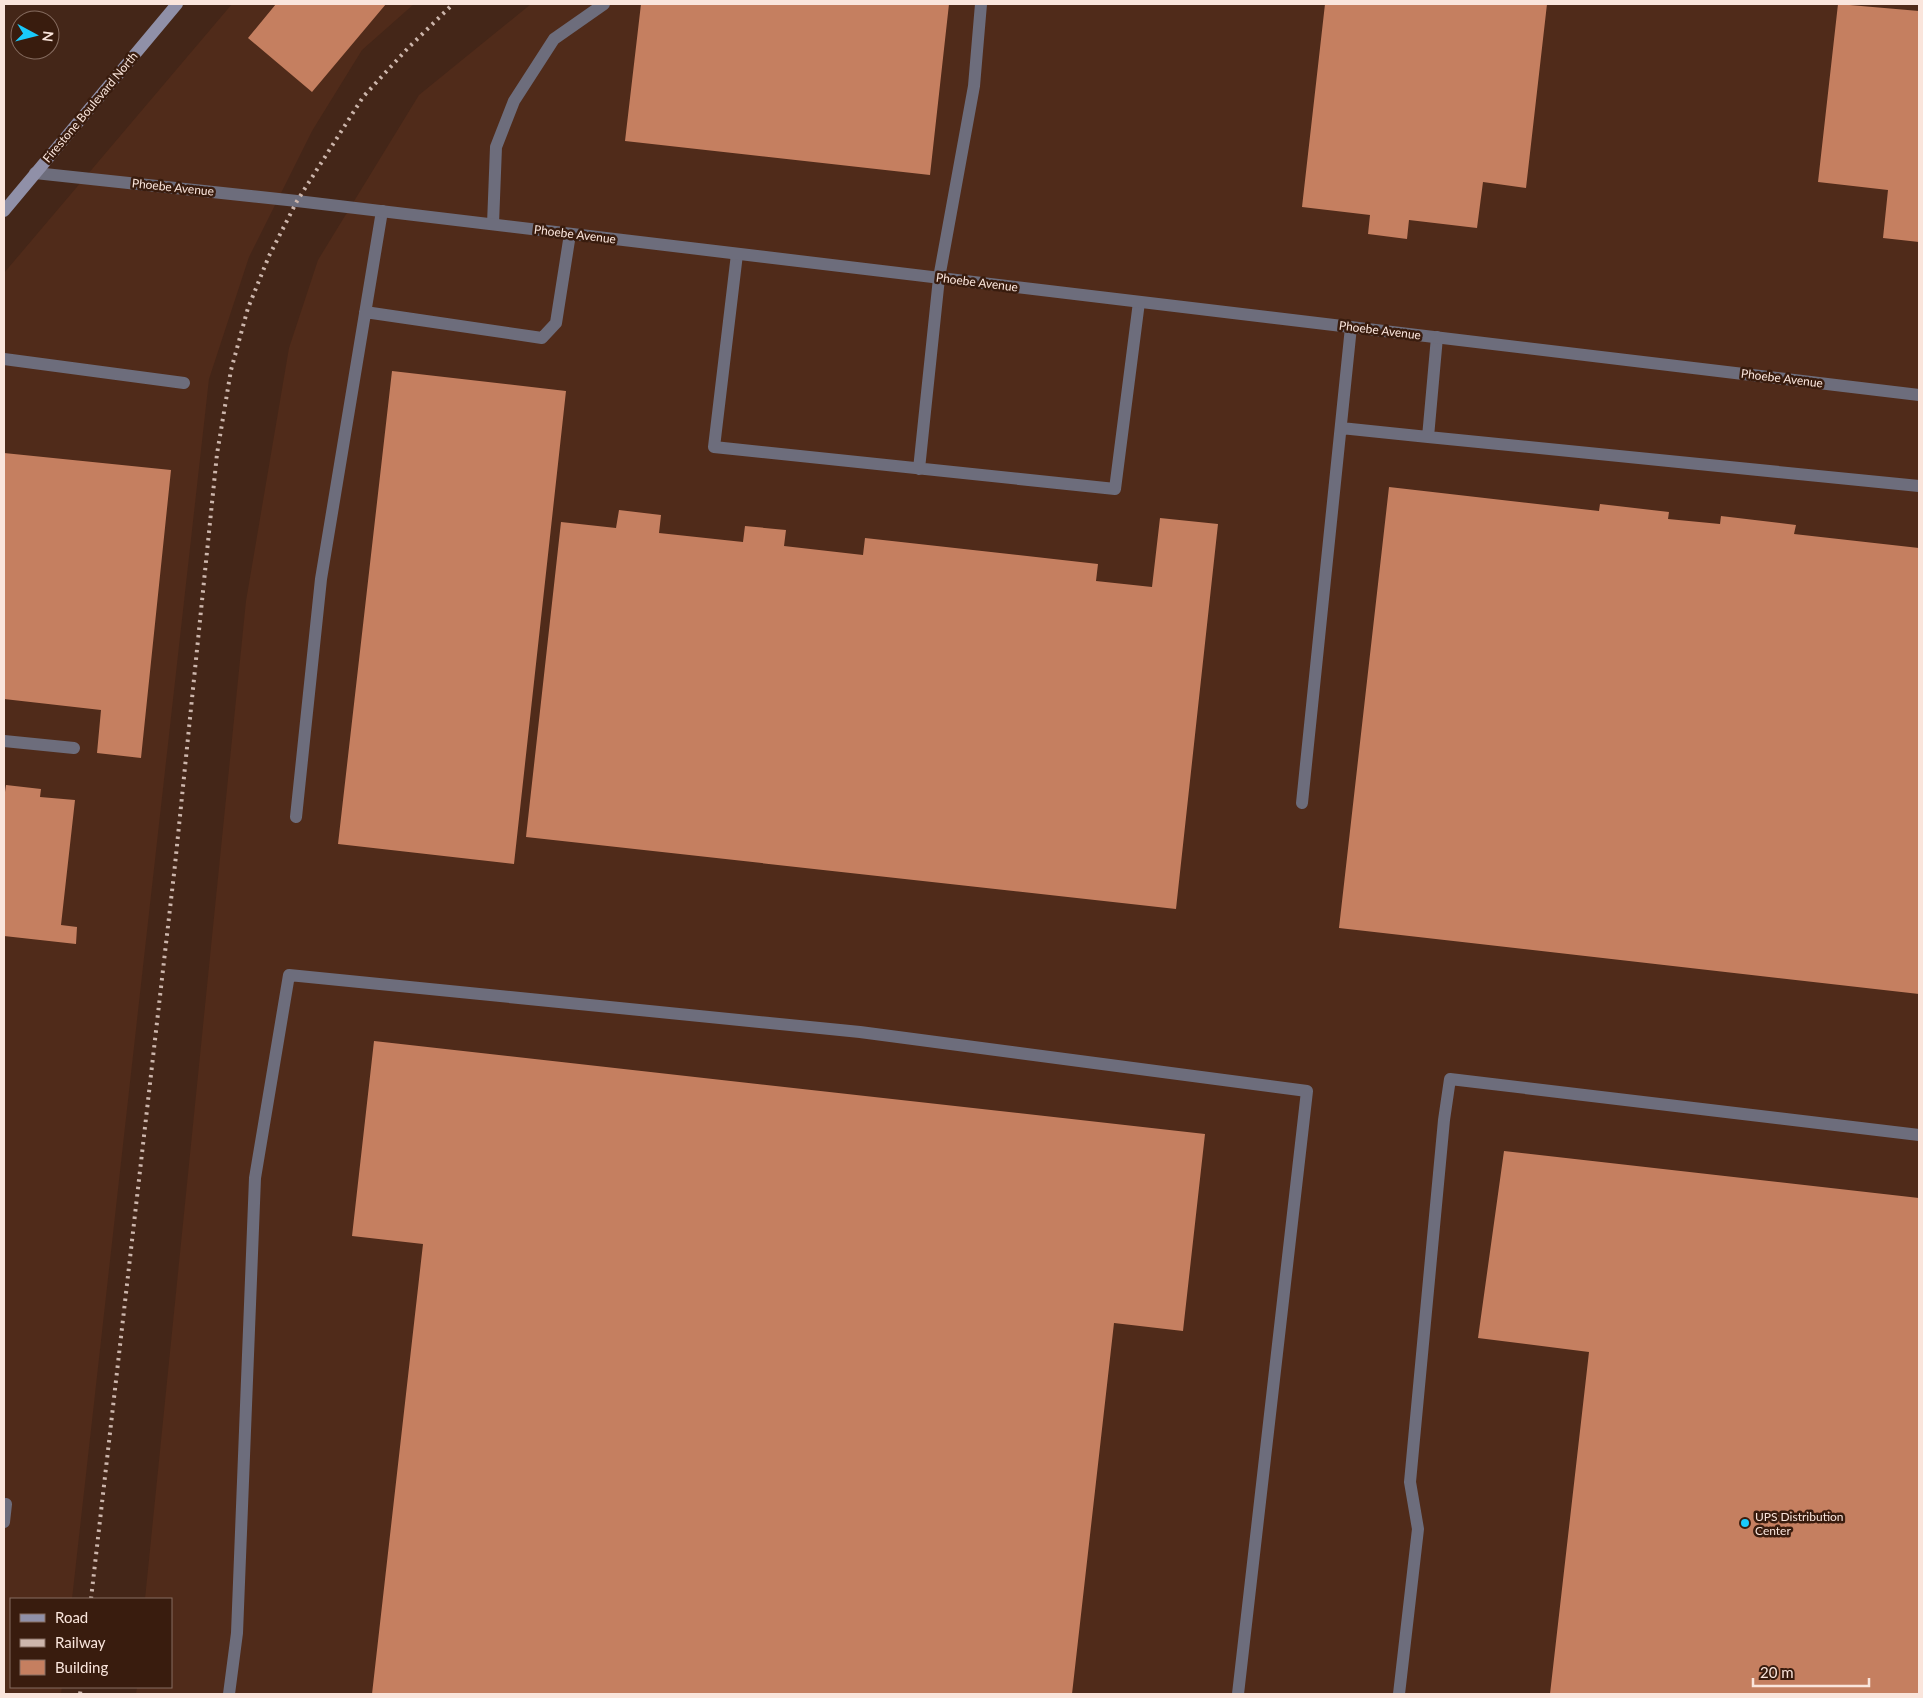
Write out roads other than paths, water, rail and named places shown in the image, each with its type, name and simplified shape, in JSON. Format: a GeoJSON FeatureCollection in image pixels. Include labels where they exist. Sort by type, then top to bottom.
{"type":"FeatureCollection","features":[{"type":"Feature","properties":{"kind":"street","name":"Firestone Boulevard North"},"geometry":{"type":"LineString","coordinates":[[4,211],[177,4]]}},
{"type":"Feature","properties":{"kind":"street"},"geometry":{"type":"LineString","coordinates":[[493,224],[496,146],[514,101],[554,39],[604,4]]}},
{"type":"Feature","properties":{"kind":"street"},"geometry":{"type":"LineString","coordinates":[[919,469],[939,278],[974,86],[981,4]]}},
{"type":"Feature","properties":{"kind":"street","name":"Phoebe Avenue"},"geometry":{"type":"LineString","coordinates":[[35,172],[493,224],[1919,395]]}},
{"type":"Feature","properties":{"kind":"street"},"geometry":{"type":"LineString","coordinates":[[296,817],[321,579],[382,211]]}},
{"type":"Feature","properties":{"kind":"street"},"geometry":{"type":"LineString","coordinates":[[365,312],[542,338],[556,323],[570,234]]}},
{"type":"Feature","properties":{"kind":"street"},"geometry":{"type":"LineString","coordinates":[[737,254],[714,447],[1114,490],[1139,302]]}},
{"type":"Feature","properties":{"kind":"street"},"geometry":{"type":"LineString","coordinates":[[1302,803],[1351,327]]}},
{"type":"Feature","properties":{"kind":"street"},"geometry":{"type":"LineString","coordinates":[[1428,437],[1436,337]]}},
{"type":"Feature","properties":{"kind":"street"},"geometry":{"type":"LineString","coordinates":[[4,359],[184,383]]}},
{"type":"Feature","properties":{"kind":"street"},"geometry":{"type":"LineString","coordinates":[[1341,428],[1919,486]]}},
{"type":"Feature","properties":{"kind":"street"},"geometry":{"type":"LineString","coordinates":[[4,741],[74,748]]}},
{"type":"Feature","properties":{"kind":"street"},"geometry":{"type":"LineString","coordinates":[[229,1694],[237,1633],[255,1178],[289,975],[860,1032],[1307,1091],[1238,1694]]}},
{"type":"Feature","properties":{"kind":"street"},"geometry":{"type":"LineString","coordinates":[[1399,1694],[1418,1529],[1410,1482],[1444,1120],[1450,1079],[1919,1135]]}},
{"type":"Feature","properties":{"kind":"street"},"geometry":{"type":"LineString","coordinates":[[4,1522],[6,1504]]}},
{"type":"Feature","properties":{"kind":"railway"},"geometry":{"type":"LineString","coordinates":[[91,1598],[175,865],[217,454],[231,370],[248,308],[269,256],[297,201],[363,97],[408,48],[453,4]]}},
{"type":"Feature","properties":{"kind":"railway"},"geometry":{"type":"LineString","coordinates":[[80,1694],[81,1688]]}},
{"type":"Feature","properties":{"kind":"place","name":"UPS Distribution Center"},"geometry":{"type":"Point","coordinates":[1745,1523]}}]}
